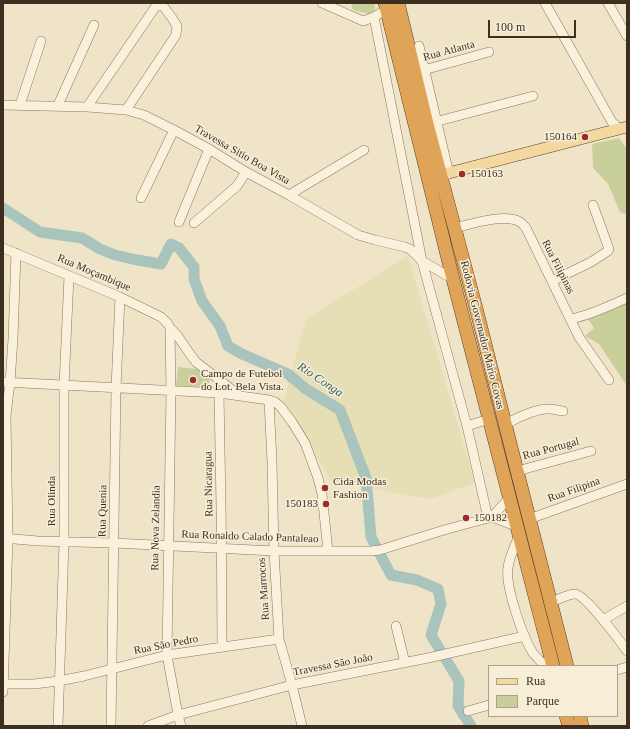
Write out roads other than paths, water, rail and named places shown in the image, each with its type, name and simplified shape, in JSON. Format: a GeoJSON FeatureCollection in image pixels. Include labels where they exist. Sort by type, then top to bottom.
{"type":"FeatureCollection","features":[{"type":"Feature","properties":{"kind":"highway","name":"Rodovia Governador Mário Covas"},"geometry":{"type":"LineString","coordinates":[[390,5],[394,36],[453,279],[553,665]]}},
{"type":"Feature","properties":{"kind":"highway","name":"Rodovia Governador Mário Covas"},"geometry":{"type":"LineString","coordinates":[[390,5],[420,71],[445,174],[455,228],[567,665]]}},
{"type":"Feature","properties":{"kind":"main road"},"geometry":{"type":"LineString","coordinates":[[445,174],[623,128],[627,139]]}},
{"type":"Feature","properties":{"kind":"street"},"geometry":{"type":"LineString","coordinates":[[322,3],[363,20],[375,21],[394,36]]}},
{"type":"Feature","properties":{"kind":"street"},"geometry":{"type":"LineString","coordinates":[[545,3],[612,122],[623,128]]}},
{"type":"Feature","properties":{"kind":"street"},"geometry":{"type":"LineString","coordinates":[[608,3],[624,22],[627,36]]}},
{"type":"Feature","properties":{"kind":"street"},"geometry":{"type":"LineString","coordinates":[[375,21],[390,5]]}},
{"type":"Feature","properties":{"kind":"street"},"geometry":{"type":"LineString","coordinates":[[87,106],[156,6],[164,6],[177,26],[176,34],[126,110]]}},
{"type":"Feature","properties":{"kind":"street"},"geometry":{"type":"LineString","coordinates":[[375,21],[422,261],[467,426],[490,518]]}},
{"type":"Feature","properties":{"kind":"street"},"geometry":{"type":"LineString","coordinates":[[58,106],[94,25]]}},
{"type":"Feature","properties":{"kind":"street"},"geometry":{"type":"LineString","coordinates":[[20,105],[41,41]]}},
{"type":"Feature","properties":{"kind":"street"},"geometry":{"type":"LineString","coordinates":[[419,46],[420,71]]}},
{"type":"Feature","properties":{"kind":"street","name":"Rua Atlanta"},"geometry":{"type":"LineString","coordinates":[[420,71],[489,52]]}},
{"type":"Feature","properties":{"kind":"street"},"geometry":{"type":"LineString","coordinates":[[432,123],[533,96]]}},
{"type":"Feature","properties":{"kind":"street","name":"Travessa Sitio Boa Vista"},"geometry":{"type":"LineString","coordinates":[[3,105],[87,106],[126,110],[144,115],[209,149],[246,172],[354,233],[405,247],[415,253],[422,261],[453,279]]}},
{"type":"Feature","properties":{"kind":"street"},"geometry":{"type":"LineString","coordinates":[[141,198],[174,130]]}},
{"type":"Feature","properties":{"kind":"street"},"geometry":{"type":"LineString","coordinates":[[179,222],[209,149]]}},
{"type":"Feature","properties":{"kind":"street"},"geometry":{"type":"LineString","coordinates":[[289,195],[364,150]]}},
{"type":"Feature","properties":{"kind":"street"},"geometry":{"type":"LineString","coordinates":[[194,224],[232,191],[241,182],[246,172]]}},
{"type":"Feature","properties":{"kind":"street"},"geometry":{"type":"LineString","coordinates":[[552,281],[591,262],[608,251],[609,249],[593,205]]}},
{"type":"Feature","properties":{"kind":"street","name":"Rua Filipinas"},"geometry":{"type":"LineString","coordinates":[[455,228],[486,220],[513,219],[520,222],[526,228],[579,337],[609,380]]}},
{"type":"Feature","properties":{"kind":"street","name":"Rua Moçambique"},"geometry":{"type":"LineString","coordinates":[[3,248],[120,297],[161,317],[177,335],[196,362],[240,396]]}},
{"type":"Feature","properties":{"kind":"street"},"geometry":{"type":"LineString","coordinates":[[3,692],[6,538],[6,382],[13,339],[16,253]]}},
{"type":"Feature","properties":{"kind":"street","name":"Rua Olinda"},"geometry":{"type":"LineString","coordinates":[[58,726],[64,542],[64,386],[69,276]]}},
{"type":"Feature","properties":{"kind":"street","name":"Rua Quenia"},"geometry":{"type":"LineString","coordinates":[[111,726],[116,388],[120,297]]}},
{"type":"Feature","properties":{"kind":"street"},"geometry":{"type":"LineString","coordinates":[[571,319],[582,317],[627,298]]}},
{"type":"Feature","properties":{"kind":"street","name":"Rua Nova Zelandia"},"geometry":{"type":"LineString","coordinates":[[170,328],[171,391],[167,655],[181,726]]}},
{"type":"Feature","properties":{"kind":"street"},"geometry":{"type":"LineString","coordinates":[[6,382],[219,393],[275,402],[280,406],[292,422],[305,443],[318,478],[322,494],[328,551]]}},
{"type":"Feature","properties":{"kind":"street","name":"Rua Nicaragua"},"geometry":{"type":"LineString","coordinates":[[219,393],[222,647]]}},
{"type":"Feature","properties":{"kind":"street","name":"Rua Marrocos"},"geometry":{"type":"LineString","coordinates":[[269,400],[274,551],[279,639],[302,726]]}},
{"type":"Feature","properties":{"kind":"street"},"geometry":{"type":"LineString","coordinates":[[505,424],[540,410],[550,409],[563,411]]}},
{"type":"Feature","properties":{"kind":"street"},"geometry":{"type":"LineString","coordinates":[[467,426],[490,420]]}},
{"type":"Feature","properties":{"kind":"street","name":"Rua Portugal"},"geometry":{"type":"LineString","coordinates":[[517,471],[591,451]]}},
{"type":"Feature","properties":{"kind":"street","name":"Rua Filipina"},"geometry":{"type":"LineString","coordinates":[[529,519],[627,484]]}},
{"type":"Feature","properties":{"kind":"street"},"geometry":{"type":"LineString","coordinates":[[490,518],[509,498]]}},
{"type":"Feature","properties":{"kind":"street"},"geometry":{"type":"LineString","coordinates":[[490,518],[518,531],[507,569],[508,576],[516,614],[525,636],[533,652],[545,665]]}},
{"type":"Feature","properties":{"kind":"street","name":"Rua Ronaldo Calado Pantaleao"},"geometry":{"type":"LineString","coordinates":[[6,538],[274,551],[376,550],[490,518]]}},
{"type":"Feature","properties":{"kind":"street"},"geometry":{"type":"LineString","coordinates":[[551,602],[573,594],[579,595],[603,620],[627,651]]}},
{"type":"Feature","properties":{"kind":"street"},"geometry":{"type":"LineString","coordinates":[[603,620],[627,606]]}},
{"type":"Feature","properties":{"kind":"street"},"geometry":{"type":"LineString","coordinates":[[396,626],[405,663]]}},
{"type":"Feature","properties":{"kind":"street","name":"Travessa São João"},"geometry":{"type":"LineString","coordinates":[[148,726],[178,715],[292,686],[405,663],[525,636]]}},
{"type":"Feature","properties":{"kind":"street","name":"Rua São Pedro"},"geometry":{"type":"LineString","coordinates":[[3,684],[59,682],[167,655],[279,639]]}},
{"type":"Feature","properties":{"kind":"street"},"geometry":{"type":"LineString","coordinates":[[468,711],[488,705]]}},
{"type":"Feature","properties":{"kind":"waterway","name":"Rio Conga"},"geometry":{"type":"LineString","coordinates":[[3,208],[40,232],[82,238],[100,249],[115,255],[161,264],[171,244],[179,248],[194,267],[194,279],[202,301],[220,326],[228,346],[242,354],[288,374],[306,389],[340,410],[366,478],[371,537],[391,575],[417,580],[438,589],[441,604],[431,635],[459,681],[458,706],[471,726]]}},
{"type":"Feature","properties":{"kind":"place","name":"150164"},"geometry":{"type":"Point","coordinates":[585,137]}},
{"type":"Feature","properties":{"kind":"place","name":"150163"},"geometry":{"type":"Point","coordinates":[462,174]}},
{"type":"Feature","properties":{"kind":"place","name":"Campo de Futebol do Lot. Bela Vista."},"geometry":{"type":"Point","coordinates":[193,380]}},
{"type":"Feature","properties":{"kind":"place","name":"Cida Modas Fashion"},"geometry":{"type":"Point","coordinates":[325,488]}},
{"type":"Feature","properties":{"kind":"place","name":"150183"},"geometry":{"type":"Point","coordinates":[326,504]}},
{"type":"Feature","properties":{"kind":"place","name":"150182"},"geometry":{"type":"Point","coordinates":[466,518]}}]}
